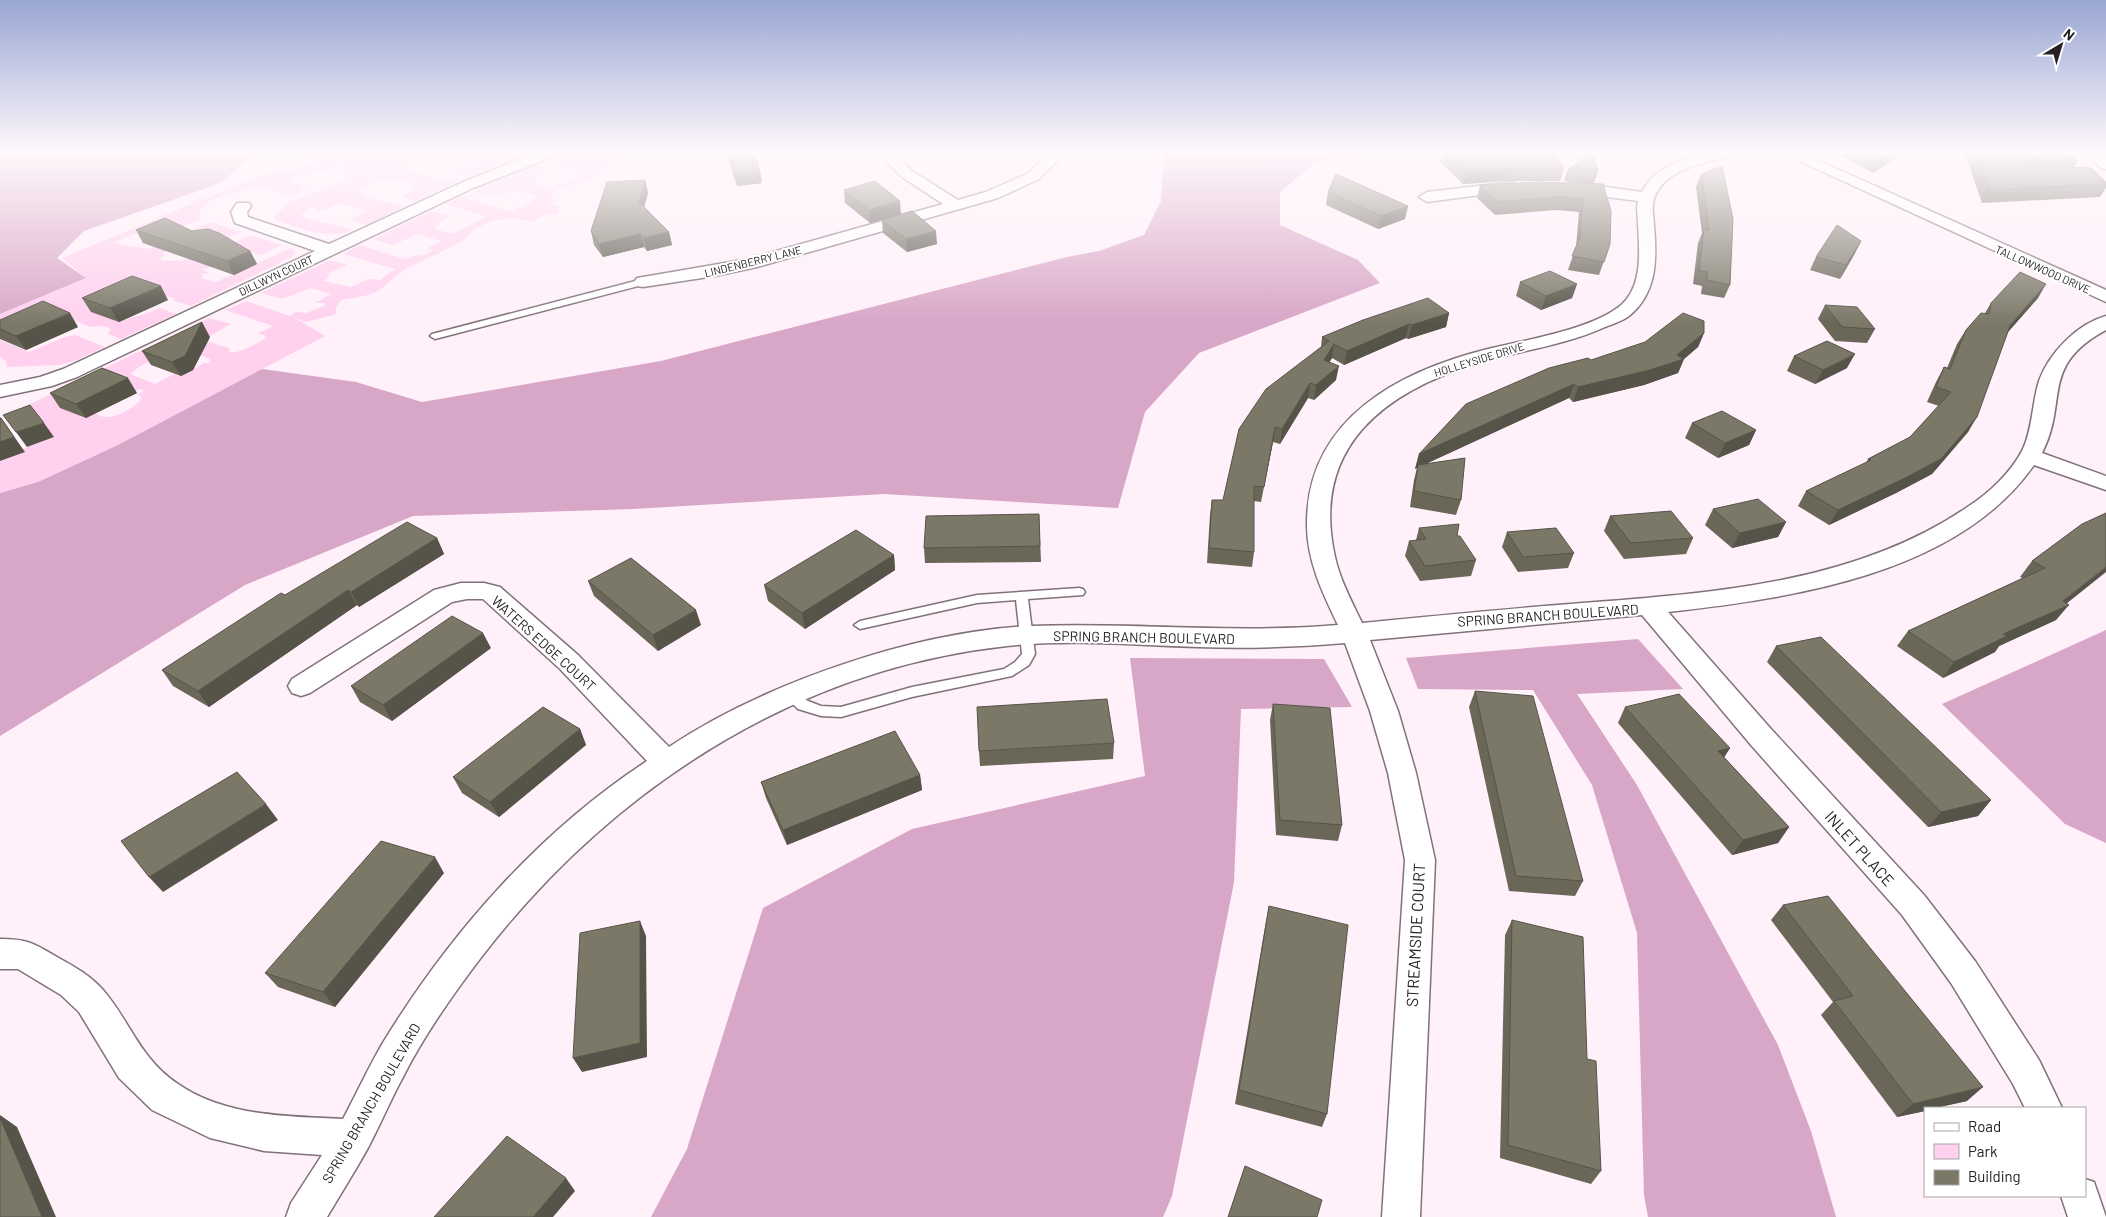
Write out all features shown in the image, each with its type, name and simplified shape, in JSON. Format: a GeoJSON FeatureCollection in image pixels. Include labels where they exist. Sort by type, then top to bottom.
{"type":"FeatureCollection","features":[{"type":"Feature","properties":{"kind":"street"},"geometry":{"type":"LineString","coordinates":[[241,210],[239,212],[241,220],[329,250]]}},
{"type":"Feature","properties":{"kind":"street","name":"DILLWYN COURT"},"geometry":{"type":"LineString","coordinates":[[1,391],[45,382],[70,373],[415,210]]}},
{"type":"Feature","properties":{"kind":"street","name":"LINDENBERRY LANE"},"geometry":{"type":"LineString","coordinates":[[643,282],[715,271],[751,263],[938,210]]}},
{"type":"Feature","properties":{"kind":"street","name":"HOLLEYSIDE DRIVE"},"geometry":{"type":"LineString","coordinates":[[1354,633],[1332,586],[1323,558],[1318,526],[1320,496],[1327,469],[1338,445],[1354,424],[1369,409],[1412,382],[1474,358],[1578,333],[1620,314],[1634,302],[1645,278],[1648,258],[1646,210]]}},
{"type":"Feature","properties":{"kind":"street","name":"TALLOWWOOD DRIVE"},"geometry":{"type":"LineString","coordinates":[[1914,210],[2106,297]]}},
{"type":"Feature","properties":{"kind":"street","name":"SPRING BRANCH BOULEVARD"},"geometry":{"type":"LineString","coordinates":[[305,1217],[353,1138],[396,1055],[446,978],[499,910],[565,839],[618,795],[665,761],[718,730],[791,695],[849,673],[912,654],[976,641],[1027,636],[1091,634],[1180,639],[1267,639],[1354,633],[1472,621],[1649,607],[1783,588],[1849,571],[1900,553],[1944,533],[1980,509],[2012,480],[2030,456],[2042,426],[2046,387],[2054,366],[2068,348],[2092,329],[2106,322]]}},
{"type":"Feature","properties":{"kind":"street"},"geometry":{"type":"LineString","coordinates":[[2030,456],[2106,483]]}},
{"type":"Feature","properties":{"kind":"street","name":"WATERS EDGE COURT"},"geometry":{"type":"LineString","coordinates":[[300,686],[443,596],[460,590],[478,589],[490,593],[569,662],[665,761]]}},
{"type":"Feature","properties":{"kind":"street","name":"INLET PLACE"},"geometry":{"type":"LineString","coordinates":[[1649,607],[1761,738],[1913,905],[1963,972],[2026,1072],[2044,1107]]}},
{"type":"Feature","properties":{"kind":"street","name":"STREAMSIDE COURT"},"geometry":{"type":"LineString","coordinates":[[1354,633],[1384,711],[1402,773],[1420,860],[1401,1217]]}},
{"type":"Feature","properties":{"kind":"street"},"geometry":{"type":"LineString","coordinates":[[0,954],[24,954],[73,984],[91,1001],[132,1066],[165,1097],[210,1120],[264,1133],[353,1138]]}},
{"type":"Feature","properties":{"kind":"street"},"geometry":{"type":"LineString","coordinates":[[2080,1197],[2087,1217]]}},
{"type":"Feature","properties":{"kind":"lane","name":"LINDENBERRY LANE"},"geometry":{"type":"LineString","coordinates":[[435,336],[643,282]]}},
{"type":"Feature","properties":{"kind":"lane"},"geometry":{"type":"LineString","coordinates":[[860,625],[977,599],[1079,592]]}},
{"type":"Feature","properties":{"kind":"lane"},"geometry":{"type":"LineString","coordinates":[[1022,595],[1027,636]]}},
{"type":"Feature","properties":{"kind":"green space"},"geometry":{"type":"Polygon","coordinates":[[[178,210],[202,210],[199,213],[201,219],[177,229],[147,228],[114,243],[148,249],[210,222],[241,232],[219,242],[167,251],[162,253],[165,255],[160,259],[169,261],[195,260],[250,235],[282,245],[260,255],[250,252],[202,270],[210,273],[202,274],[201,278],[216,282],[291,248],[296,252],[294,256],[191,306],[150,290],[119,322],[160,308],[176,314],[121,339],[108,334],[111,329],[104,326],[90,327],[63,315],[0,329],[0,314],[86,278],[62,258],[178,210]]]}},
{"type":"Feature","properties":{"kind":"green space"},"geometry":{"type":"Polygon","coordinates":[[[281,210],[307,210],[309,211],[301,215],[306,218],[354,230],[344,233],[325,234],[278,221],[274,217],[281,210]]]}},
{"type":"Feature","properties":{"kind":"green space"},"geometry":{"type":"Polygon","coordinates":[[[368,210],[397,210],[366,225],[351,220],[368,210]]]}},
{"type":"Feature","properties":{"kind":"green space"},"geometry":{"type":"Polygon","coordinates":[[[465,210],[504,210],[512,212],[516,210],[558,210],[558,213],[545,215],[531,222],[501,219],[487,223],[473,231],[459,243],[400,272],[374,293],[341,300],[336,308],[336,314],[306,322],[295,318],[325,336],[118,445],[38,482],[0,493],[0,461],[25,452],[23,449],[54,437],[28,405],[74,383],[88,406],[99,416],[112,417],[118,415],[140,401],[141,396],[138,395],[144,390],[140,389],[134,392],[93,374],[144,349],[164,356],[142,365],[130,374],[155,384],[174,374],[183,375],[204,363],[210,363],[210,359],[162,341],[209,318],[231,324],[203,340],[229,348],[229,352],[237,352],[248,348],[266,338],[265,335],[257,334],[273,326],[225,310],[246,301],[290,316],[296,312],[306,313],[324,306],[325,303],[315,303],[331,294],[311,288],[282,299],[261,293],[330,260],[348,265],[327,274],[329,276],[324,281],[351,287],[369,279],[380,280],[395,269],[343,254],[360,245],[404,259],[418,255],[422,256],[434,250],[428,248],[441,241],[418,234],[393,245],[373,239],[432,211],[451,216],[438,222],[440,224],[433,228],[452,234],[486,216],[465,210]]]}},
{"type":"Feature","properties":{"kind":"green space"},"geometry":{"type":"Polygon","coordinates":[[[75,335],[105,347],[74,361],[59,365],[7,367],[6,361],[0,357],[0,340],[29,352],[65,337],[75,335]]]}},
{"type":"Feature","properties":{"kind":"shaded area"},"geometry":{"type":"Polygon","coordinates":[[[0,210],[145,210],[84,231],[57,258],[86,278],[0,314],[0,210]]]}},
{"type":"Feature","properties":{"kind":"shaded area"},"geometry":{"type":"Polygon","coordinates":[[[1157,210],[1280,210],[1280,225],[1358,260],[1380,283],[1199,353],[1145,412],[1118,508],[884,494],[633,509],[413,516],[245,585],[0,736],[0,493],[38,482],[118,445],[262,369],[356,382],[422,402],[661,361],[1067,257],[1099,251],[1144,235],[1157,210]]]}},
{"type":"Feature","properties":{"kind":"shaded area"},"geometry":{"type":"Polygon","coordinates":[[[2106,630],[2106,843],[2065,824],[1942,704],[2106,630]]]}},
{"type":"Feature","properties":{"kind":"shaded area"},"geometry":{"type":"Polygon","coordinates":[[[1638,639],[1683,689],[1577,694],[1637,785],[1778,1045],[1811,1131],[1836,1217],[1648,1217],[1644,1195],[1637,933],[1592,785],[1533,690],[1418,689],[1406,658],[1638,639]]]}},
{"type":"Feature","properties":{"kind":"shaded area"},"geometry":{"type":"Polygon","coordinates":[[[1130,658],[1324,659],[1352,707],[1241,709],[1234,882],[1172,1196],[1163,1217],[651,1217],[687,1149],[763,908],[912,829],[1145,776],[1130,658]]]}},
{"type":"Feature","properties":{"kind":"building"},"geometry":{"type":"Polygon","coordinates":[[[598,210],[647,210],[669,232],[644,238],[640,234],[599,244],[591,231],[598,210]]]}},
{"type":"Feature","properties":{"kind":"building"},"geometry":{"type":"Polygon","coordinates":[[[1367,210],[1398,210],[1381,216],[1367,210]]]}},
{"type":"Feature","properties":{"kind":"building"},"geometry":{"type":"Polygon","coordinates":[[[1582,210],[1611,210],[1610,244],[1604,262],[1572,256],[1580,237],[1582,210]]]}},
{"type":"Feature","properties":{"kind":"building"},"geometry":{"type":"Polygon","coordinates":[[[1706,210],[1731,210],[1733,219],[1730,285],[1707,280],[1707,272],[1699,271],[1704,229],[1709,230],[1706,210]]]}},
{"type":"Feature","properties":{"kind":"building"},"geometry":{"type":"Polygon","coordinates":[[[912,211],[936,231],[906,239],[882,220],[912,211]]]}},
{"type":"Feature","properties":{"kind":"building"},"geometry":{"type":"Polygon","coordinates":[[[165,218],[192,231],[208,229],[219,233],[250,251],[227,261],[136,230],[165,218]]]}},
{"type":"Feature","properties":{"kind":"building"},"geometry":{"type":"Polygon","coordinates":[[[1837,225],[1861,241],[1846,265],[1816,257],[1837,225]]]}},
{"type":"Feature","properties":{"kind":"building"},"geometry":{"type":"Polygon","coordinates":[[[1550,271],[1577,284],[1546,296],[1520,282],[1550,271]]]}},
{"type":"Feature","properties":{"kind":"building"},"geometry":{"type":"Polygon","coordinates":[[[2020,272],[2046,284],[2010,326],[1977,417],[1941,459],[1838,510],[1806,491],[1871,460],[1868,459],[1910,437],[1951,392],[1936,387],[1944,367],[1950,369],[1966,330],[1981,313],[1989,314],[1991,303],[2020,272]]]}},
{"type":"Feature","properties":{"kind":"building"},"geometry":{"type":"Polygon","coordinates":[[[132,276],[161,286],[110,308],[82,298],[132,276]]]}},
{"type":"Feature","properties":{"kind":"building"},"geometry":{"type":"Polygon","coordinates":[[[1428,298],[1449,313],[1412,325],[1409,324],[1347,351],[1334,344],[1324,360],[1339,366],[1316,385],[1310,383],[1282,429],[1275,427],[1264,487],[1254,486],[1254,552],[1209,548],[1212,500],[1223,500],[1239,429],[1266,389],[1329,341],[1322,337],[1363,320],[1428,298]]]}},
{"type":"Feature","properties":{"kind":"building"},"geometry":{"type":"Polygon","coordinates":[[[43,301],[70,313],[16,336],[0,329],[0,320],[43,301]]]}},
{"type":"Feature","properties":{"kind":"building"},"geometry":{"type":"Polygon","coordinates":[[[1825,305],[1857,307],[1875,329],[1842,327],[1825,305]]]}},
{"type":"Feature","properties":{"kind":"building"},"geometry":{"type":"Polygon","coordinates":[[[1683,313],[1704,321],[1704,333],[1677,355],[1684,359],[1650,370],[1578,387],[1574,384],[1419,454],[1466,404],[1549,368],[1588,358],[1591,360],[1645,342],[1683,313]]]}},
{"type":"Feature","properties":{"kind":"building"},"geometry":{"type":"Polygon","coordinates":[[[202,322],[185,356],[172,362],[142,351],[202,322]]]}},
{"type":"Feature","properties":{"kind":"building"},"geometry":{"type":"Polygon","coordinates":[[[1827,341],[1855,354],[1823,370],[1794,356],[1827,341]]]}},
{"type":"Feature","properties":{"kind":"building"},"geometry":{"type":"Polygon","coordinates":[[[102,368],[128,378],[76,404],[50,393],[102,368]]]}},
{"type":"Feature","properties":{"kind":"building"},"geometry":{"type":"Polygon","coordinates":[[[30,405],[44,423],[16,432],[3,415],[30,405]]]}},
{"type":"Feature","properties":{"kind":"building"},"geometry":{"type":"Polygon","coordinates":[[[1722,411],[1756,430],[1725,443],[1692,423],[1722,411]]]}},
{"type":"Feature","properties":{"kind":"building"},"geometry":{"type":"Polygon","coordinates":[[[0,418],[14,437],[0,442],[0,418]]]}},
{"type":"Feature","properties":{"kind":"building"},"geometry":{"type":"Polygon","coordinates":[[[1465,458],[1461,500],[1414,491],[1418,465],[1465,458]]]}},
{"type":"Feature","properties":{"kind":"building"},"geometry":{"type":"Polygon","coordinates":[[[1758,499],[1786,522],[1740,533],[1713,509],[1758,499]]]}},
{"type":"Feature","properties":{"kind":"building"},"geometry":{"type":"Polygon","coordinates":[[[1671,511],[1693,538],[1631,543],[1610,516],[1671,511]]]}},
{"type":"Feature","properties":{"kind":"building"},"geometry":{"type":"Polygon","coordinates":[[[2106,513],[2106,567],[2063,601],[2069,605],[2003,634],[2007,636],[1954,662],[1908,631],[2045,568],[2032,561],[2082,524],[2106,513]]]}},
{"type":"Feature","properties":{"kind":"building"},"geometry":{"type":"Polygon","coordinates":[[[1039,514],[1040,546],[924,548],[926,516],[1039,514]]]}},
{"type":"Feature","properties":{"kind":"building"},"geometry":{"type":"Polygon","coordinates":[[[407,522],[437,538],[351,592],[348,590],[198,691],[162,670],[281,593],[285,595],[407,522]]]}},
{"type":"Feature","properties":{"kind":"building"},"geometry":{"type":"Polygon","coordinates":[[[1459,524],[1457,536],[1460,536],[1476,560],[1425,566],[1409,541],[1426,539],[1419,528],[1459,524]]]}},
{"type":"Feature","properties":{"kind":"building"},"geometry":{"type":"Polygon","coordinates":[[[1556,528],[1574,553],[1523,557],[1507,532],[1556,528]]]}},
{"type":"Feature","properties":{"kind":"building"},"geometry":{"type":"Polygon","coordinates":[[[856,530],[894,555],[802,613],[764,585],[856,530]]]}},
{"type":"Feature","properties":{"kind":"building"},"geometry":{"type":"Polygon","coordinates":[[[631,558],[696,610],[653,635],[588,581],[631,558]]]}},
{"type":"Feature","properties":{"kind":"building"},"geometry":{"type":"Polygon","coordinates":[[[452,616],[483,633],[383,705],[351,686],[452,616]]]}},
{"type":"Feature","properties":{"kind":"building"},"geometry":{"type":"Polygon","coordinates":[[[1821,637],[1991,800],[1941,812],[1776,646],[1821,637]]]}},
{"type":"Feature","properties":{"kind":"building"},"geometry":{"type":"Polygon","coordinates":[[[1475,691],[1533,696],[1583,881],[1516,876],[1475,691]]]}},
{"type":"Feature","properties":{"kind":"building"},"geometry":{"type":"Polygon","coordinates":[[[1679,694],[1730,748],[1718,751],[1789,827],[1743,840],[1625,707],[1679,694]]]}},
{"type":"Feature","properties":{"kind":"building"},"geometry":{"type":"Polygon","coordinates":[[[1107,699],[1114,743],[979,751],[977,707],[1107,699]]]}},
{"type":"Feature","properties":{"kind":"building"},"geometry":{"type":"Polygon","coordinates":[[[1273,704],[1330,708],[1342,825],[1280,820],[1273,704]]]}},
{"type":"Feature","properties":{"kind":"building"},"geometry":{"type":"Polygon","coordinates":[[[543,707],[580,729],[490,802],[453,777],[543,707]]]}},
{"type":"Feature","properties":{"kind":"building"},"geometry":{"type":"Polygon","coordinates":[[[895,731],[920,775],[783,830],[761,782],[895,731]]]}},
{"type":"Feature","properties":{"kind":"building"},"geometry":{"type":"Polygon","coordinates":[[[237,772],[266,804],[149,877],[121,841],[237,772]]]}},
{"type":"Feature","properties":{"kind":"building"},"geometry":{"type":"Polygon","coordinates":[[[381,841],[435,857],[323,992],[265,973],[381,841]]]}},
{"type":"Feature","properties":{"kind":"building"},"geometry":{"type":"Polygon","coordinates":[[[1828,896],[1983,1087],[1913,1104],[1834,1001],[1853,996],[1783,905],[1828,896]]]}},
{"type":"Feature","properties":{"kind":"building"},"geometry":{"type":"Polygon","coordinates":[[[1269,906],[1348,925],[1327,1114],[1239,1090],[1269,906]]]}},
{"type":"Feature","properties":{"kind":"building"},"geometry":{"type":"Polygon","coordinates":[[[1512,920],[1583,937],[1587,1059],[1596,1061],[1601,1171],[1508,1145],[1512,920]]]}},
{"type":"Feature","properties":{"kind":"building"},"geometry":{"type":"Polygon","coordinates":[[[640,921],[640,1043],[573,1058],[580,933],[640,921]]]}},
{"type":"Feature","properties":{"kind":"building"},"geometry":{"type":"Polygon","coordinates":[[[0,1118],[42,1217],[0,1217],[0,1118]]]}},
{"type":"Feature","properties":{"kind":"building"},"geometry":{"type":"Polygon","coordinates":[[[507,1136],[566,1178],[533,1217],[434,1217],[507,1136]]]}},
{"type":"Feature","properties":{"kind":"building"},"geometry":{"type":"Polygon","coordinates":[[[1245,1166],[1322,1200],[1317,1217],[1228,1217],[1245,1166]]]}}]}
